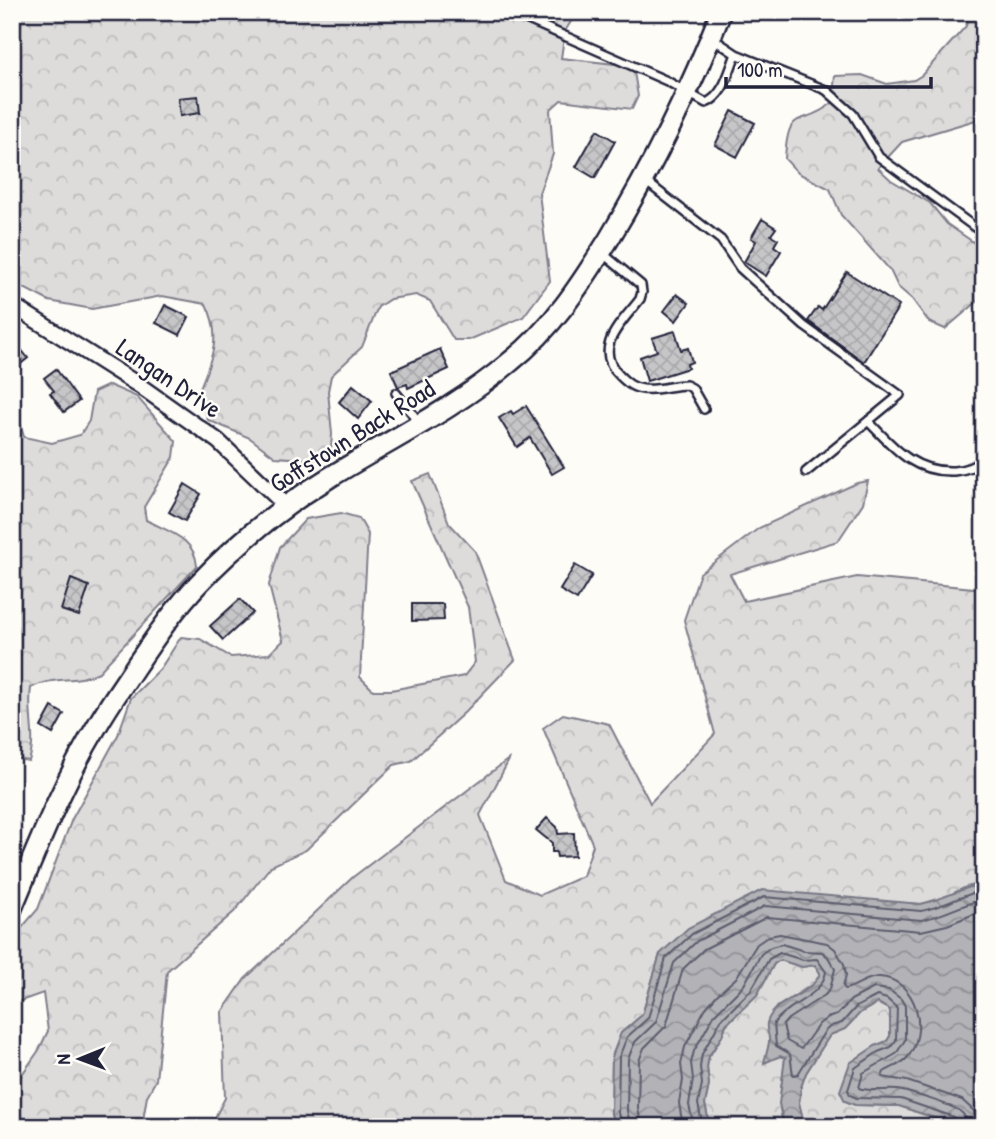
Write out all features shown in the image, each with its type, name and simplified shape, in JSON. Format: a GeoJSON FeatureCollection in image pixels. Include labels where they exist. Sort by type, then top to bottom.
{"type":"FeatureCollection","features":[{"type":"Feature","properties":{"kind":"main road","name":"Goffstown Back Road"},"geometry":{"type":"LineString","coordinates":[[12,908],[73,770],[97,726],[149,646],[198,583],[254,531],[286,506],[420,424],[511,362],[537,338],[570,298],[601,252],[643,179],[687,93],[721,12]]}},
{"type":"Feature","properties":{"kind":"street","name":"Langan Drive"},"geometry":{"type":"LineString","coordinates":[[12,305],[190,420],[227,449],[286,506]]}},
{"type":"Feature","properties":{"kind":"lane"},"geometry":{"type":"LineString","coordinates":[[510,12],[667,81],[706,103],[720,94],[736,54]]}},
{"type":"Feature","properties":{"kind":"lane"},"geometry":{"type":"LineString","coordinates":[[711,38],[736,54],[826,89],[853,114],[880,157],[984,234]]}},
{"type":"Feature","properties":{"kind":"lane"},"geometry":{"type":"LineString","coordinates":[[643,179],[721,240],[740,268],[804,326],[900,395],[806,472]]}},
{"type":"Feature","properties":{"kind":"lane"},"geometry":{"type":"LineString","coordinates":[[601,252],[641,285],[642,292],[640,299],[608,342],[607,358],[613,369],[632,386],[642,389],[686,385],[692,388],[704,409]]}},
{"type":"Feature","properties":{"kind":"lane"},"geometry":{"type":"LineString","coordinates":[[396,393],[420,424]]}},
{"type":"Feature","properties":{"kind":"lane"},"geometry":{"type":"LineString","coordinates":[[868,421],[907,459],[924,468],[961,470],[984,459]]}},
{"type":"Feature","properties":{"kind":"green space"},"geometry":{"type":"Polygon","coordinates":[[[12,12],[577,12],[565,31],[561,58],[633,66],[638,96],[632,109],[561,100],[550,110],[553,154],[539,193],[550,281],[523,317],[469,340],[454,340],[430,301],[416,295],[390,299],[378,307],[362,347],[331,376],[328,391],[331,449],[321,460],[275,457],[250,438],[208,420],[198,393],[211,359],[214,338],[214,328],[206,304],[162,296],[92,309],[49,301],[12,282],[12,12]]]}},
{"type":"Feature","properties":{"kind":"green space"},"geometry":{"type":"Polygon","coordinates":[[[969,12],[984,12],[984,116],[902,142],[878,168],[891,180],[930,203],[947,224],[976,244],[984,253],[984,296],[945,329],[929,322],[912,299],[898,287],[890,270],[841,215],[830,189],[798,173],[785,159],[789,131],[793,124],[832,103],[835,76],[862,75],[887,84],[914,80],[922,75],[966,26],[969,12]]]}},
{"type":"Feature","properties":{"kind":"green space"},"geometry":{"type":"Polygon","coordinates":[[[109,385],[137,397],[176,441],[174,457],[144,507],[146,520],[186,542],[195,556],[197,566],[99,672],[31,688],[32,743],[29,761],[12,758],[12,406],[16,408],[24,437],[52,443],[80,435],[89,421],[94,392],[109,385]]]}},
{"type":"Feature","properties":{"kind":"green space"},"geometry":{"type":"Polygon","coordinates":[[[430,474],[449,523],[475,551],[515,660],[465,712],[411,761],[394,765],[306,850],[271,866],[235,911],[167,971],[156,1080],[147,1096],[142,1127],[12,1127],[12,1084],[16,1083],[39,1050],[48,1031],[43,993],[12,1004],[12,939],[38,909],[72,819],[118,735],[131,698],[160,669],[181,637],[200,639],[231,657],[269,654],[283,641],[269,585],[280,547],[306,519],[341,513],[359,518],[368,534],[360,677],[373,690],[391,690],[464,676],[475,662],[468,607],[412,481],[430,474]]]}},
{"type":"Feature","properties":{"kind":"green space"},"geometry":{"type":"Polygon","coordinates":[[[868,481],[863,503],[838,541],[730,574],[744,601],[857,577],[984,589],[984,883],[966,887],[940,900],[921,904],[859,900],[660,954],[642,1015],[621,1033],[612,1056],[611,1114],[616,1127],[210,1127],[225,1098],[222,1012],[245,979],[353,877],[510,758],[480,815],[506,880],[540,895],[583,876],[593,845],[543,728],[563,714],[609,724],[650,803],[715,734],[684,620],[700,573],[759,528],[857,483],[868,481]]]}},
{"type":"Feature","properties":{"kind":"green space"},"geometry":{"type":"Polygon","coordinates":[[[780,960],[802,967],[815,965],[820,973],[816,982],[777,1007],[765,1062],[780,1056],[785,1057],[780,1110],[785,1127],[710,1127],[705,1104],[709,1085],[709,1057],[726,1025],[757,995],[774,964],[780,960]]]}},
{"type":"Feature","properties":{"kind":"green space"},"geometry":{"type":"Polygon","coordinates":[[[877,1003],[890,1010],[890,1036],[887,1041],[875,1046],[845,1101],[855,1105],[899,1106],[961,1127],[805,1127],[799,1103],[806,1073],[830,1035],[845,1029],[860,1013],[877,1003]]]}},
{"type":"Feature","properties":{"kind":"water"},"geometry":{"type":"Polygon","coordinates":[[[984,883],[982,1126],[961,1127],[899,1106],[855,1105],[845,1101],[840,1091],[850,1063],[887,1041],[890,1036],[890,1010],[878,1003],[860,1013],[845,1029],[830,1035],[806,1073],[801,1087],[799,1103],[805,1127],[785,1127],[779,1104],[785,1058],[780,1056],[764,1063],[769,1044],[767,1023],[779,1006],[809,987],[820,973],[815,965],[802,967],[780,960],[774,964],[757,995],[726,1024],[709,1056],[709,1085],[705,1104],[710,1127],[616,1127],[611,1114],[612,1057],[621,1033],[642,1015],[660,954],[688,928],[762,890],[921,904],[984,883]]]}},
{"type":"Feature","properties":{"kind":"building"},"geometry":{"type":"Polygon","coordinates":[[[198,96],[200,113],[180,116],[178,98],[198,96]]]}},
{"type":"Feature","properties":{"kind":"building"},"geometry":{"type":"Polygon","coordinates":[[[732,111],[755,123],[737,157],[715,145],[732,111]]]}},
{"type":"Feature","properties":{"kind":"building"},"geometry":{"type":"Polygon","coordinates":[[[597,130],[615,141],[595,178],[576,167],[597,130]]]}},
{"type":"Feature","properties":{"kind":"building"},"geometry":{"type":"Polygon","coordinates":[[[762,219],[776,228],[771,235],[778,239],[774,246],[781,251],[766,276],[744,262],[756,241],[751,238],[762,219]]]}},
{"type":"Feature","properties":{"kind":"building"},"geometry":{"type":"Polygon","coordinates":[[[847,272],[899,306],[864,362],[808,321],[818,307],[822,310],[847,272]]]}},
{"type":"Feature","properties":{"kind":"building"},"geometry":{"type":"Polygon","coordinates":[[[677,294],[689,303],[676,321],[664,311],[677,294]]]}},
{"type":"Feature","properties":{"kind":"building"},"geometry":{"type":"Polygon","coordinates":[[[165,305],[189,317],[180,335],[156,323],[165,305]]]}},
{"type":"Feature","properties":{"kind":"building"},"geometry":{"type":"Polygon","coordinates":[[[675,331],[681,350],[688,348],[692,362],[687,364],[688,368],[647,381],[640,357],[657,351],[652,338],[675,331]]]}},
{"type":"Feature","properties":{"kind":"building"},"geometry":{"type":"Polygon","coordinates":[[[12,338],[28,358],[12,371],[12,338]]]}},
{"type":"Feature","properties":{"kind":"building"},"geometry":{"type":"Polygon","coordinates":[[[440,349],[449,369],[408,388],[407,384],[398,387],[391,371],[440,349]]]}},
{"type":"Feature","properties":{"kind":"building"},"geometry":{"type":"Polygon","coordinates":[[[56,369],[79,401],[64,412],[50,393],[54,391],[44,378],[56,369]]]}},
{"type":"Feature","properties":{"kind":"building"},"geometry":{"type":"Polygon","coordinates":[[[353,385],[372,401],[358,419],[339,402],[353,385]]]}},
{"type":"Feature","properties":{"kind":"building"},"geometry":{"type":"Polygon","coordinates":[[[526,406],[564,467],[552,474],[530,438],[517,447],[499,418],[526,406]]]}},
{"type":"Feature","properties":{"kind":"building"},"geometry":{"type":"Polygon","coordinates":[[[185,484],[201,494],[185,521],[169,512],[185,484]]]}},
{"type":"Feature","properties":{"kind":"building"},"geometry":{"type":"Polygon","coordinates":[[[575,565],[592,575],[577,600],[560,590],[575,565]]]}},
{"type":"Feature","properties":{"kind":"building"},"geometry":{"type":"Polygon","coordinates":[[[71,579],[89,586],[79,616],[61,610],[71,579]]]}},
{"type":"Feature","properties":{"kind":"building"},"geometry":{"type":"Polygon","coordinates":[[[240,599],[253,613],[223,640],[210,626],[240,599]]]}},
{"type":"Feature","properties":{"kind":"building"},"geometry":{"type":"Polygon","coordinates":[[[412,604],[443,604],[444,620],[412,621],[412,604]]]}},
{"type":"Feature","properties":{"kind":"building"},"geometry":{"type":"Polygon","coordinates":[[[52,707],[64,714],[53,734],[41,727],[52,707]]]}},
{"type":"Feature","properties":{"kind":"building"},"geometry":{"type":"Polygon","coordinates":[[[547,818],[557,827],[558,834],[574,833],[575,856],[557,857],[556,852],[552,852],[552,843],[536,830],[547,818]]]}}]}
